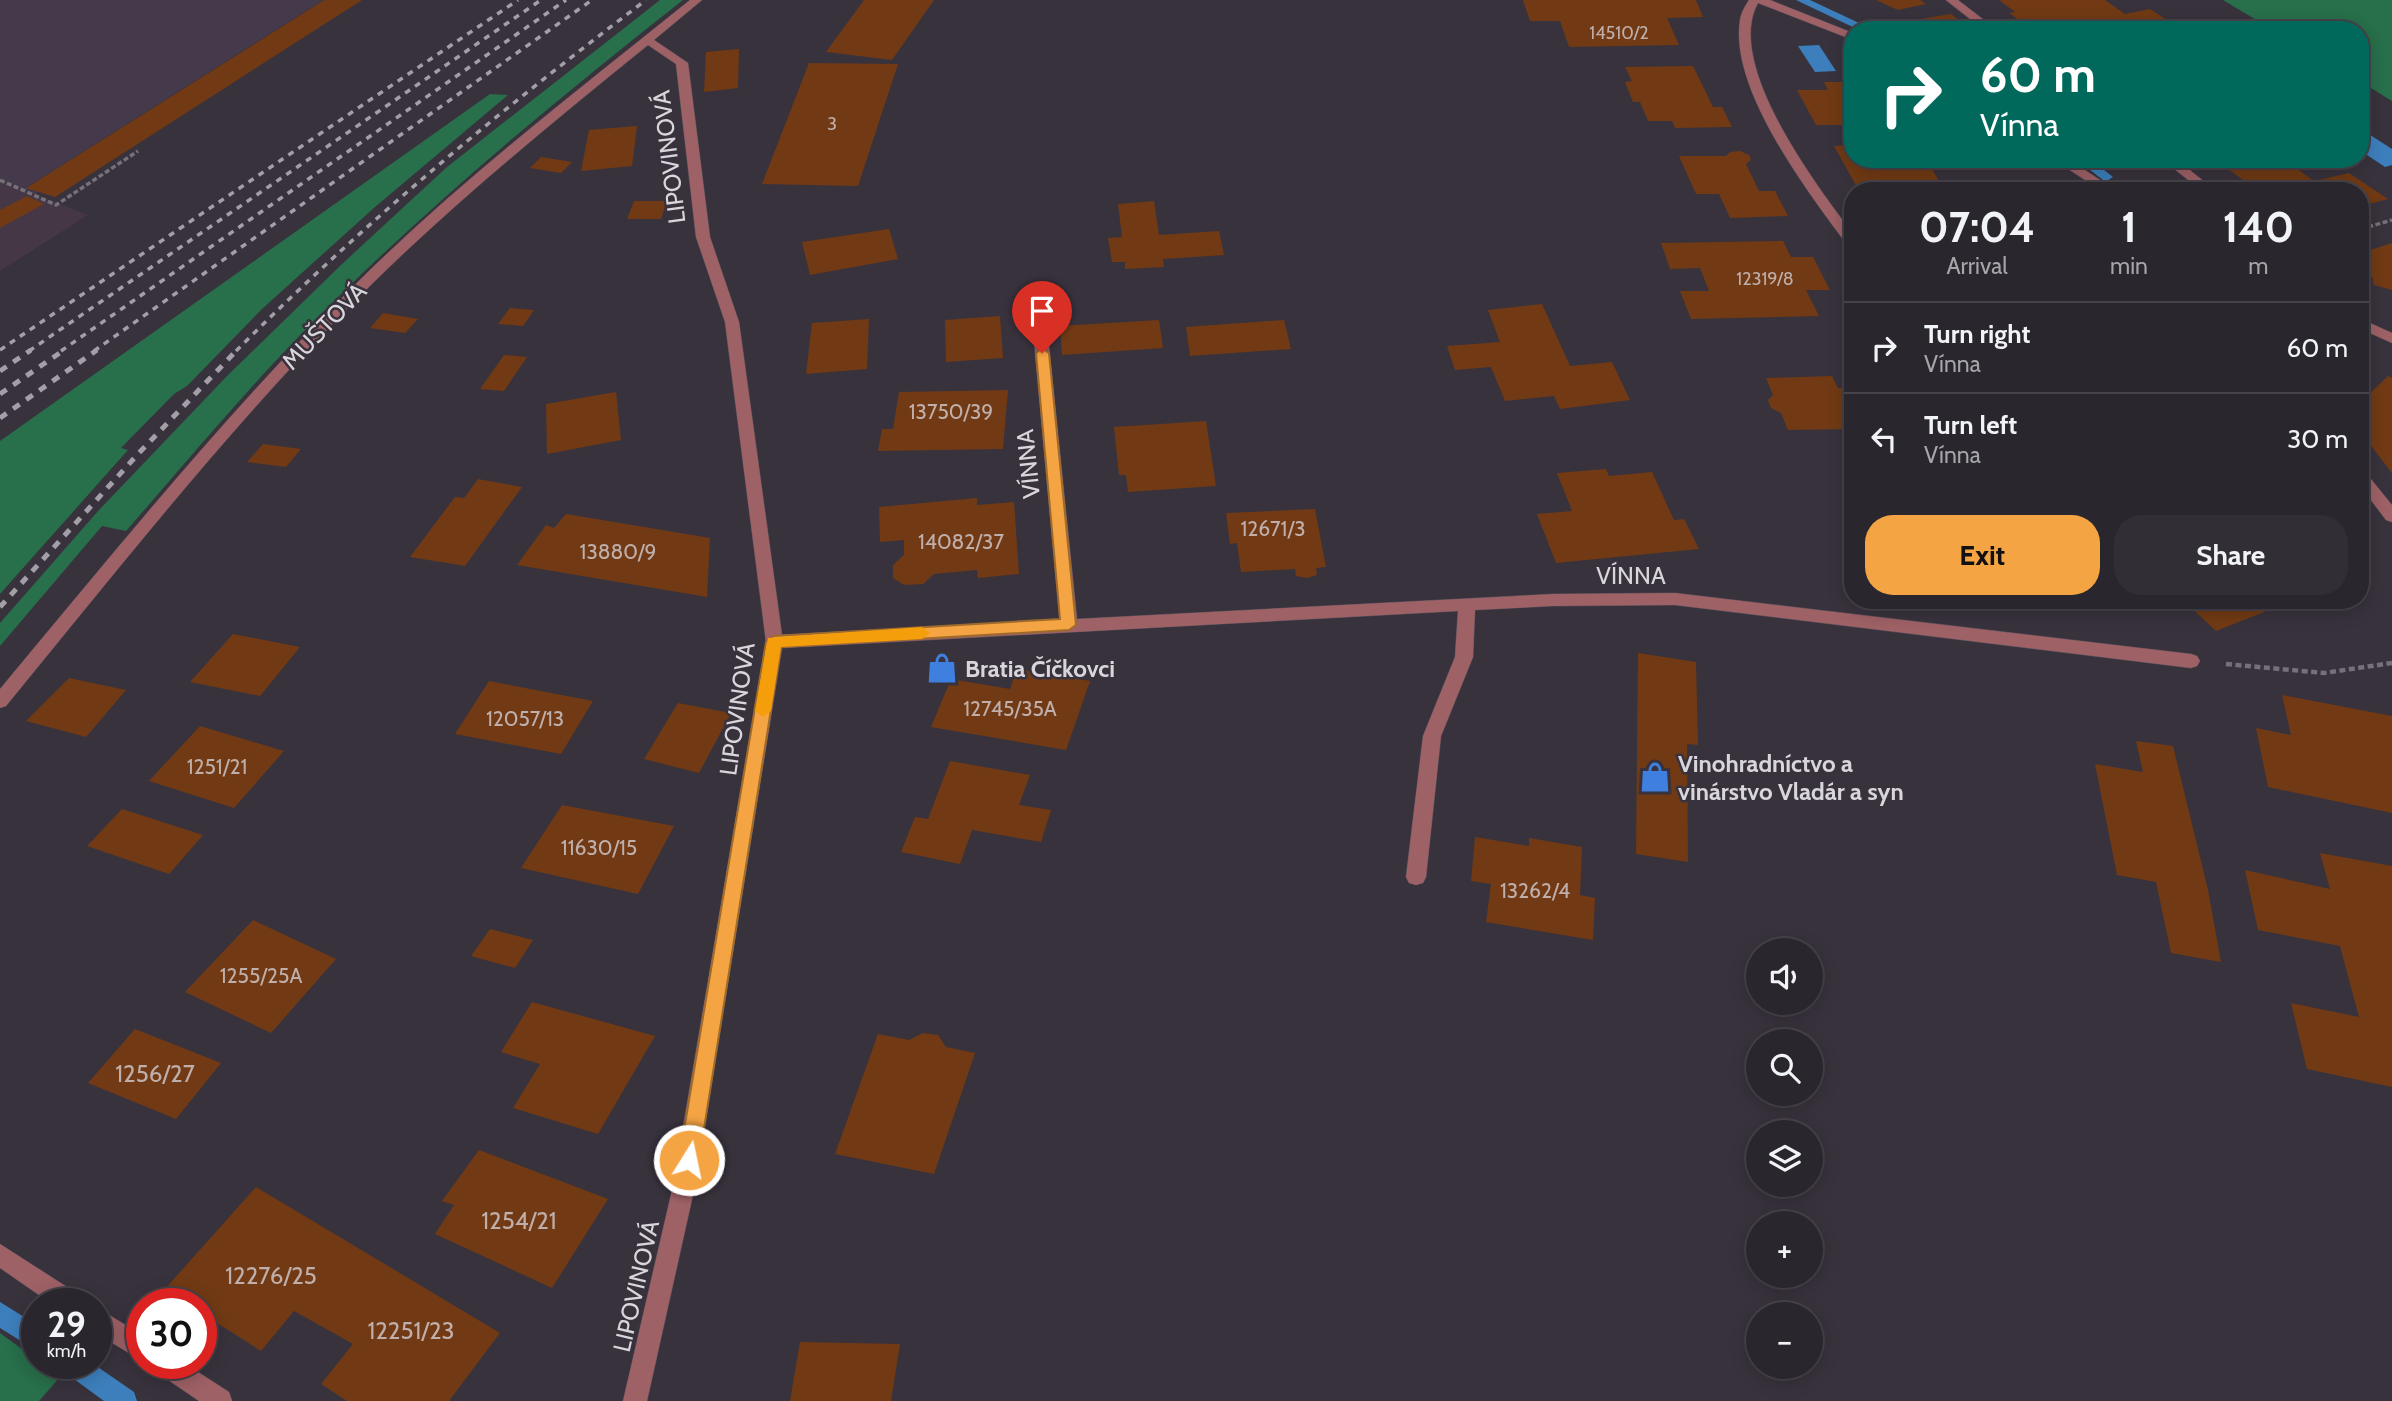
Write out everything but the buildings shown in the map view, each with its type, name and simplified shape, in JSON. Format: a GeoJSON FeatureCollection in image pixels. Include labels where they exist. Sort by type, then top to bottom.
{"type":"FeatureCollection","features":[{"type":"Feature","properties":{"kind":"street","name":"MUŠTOVÁ"},"geometry":{"type":"LineString","coordinates":[[0,701],[228,426],[337,311],[402,247],[518,145],[697,0]]}},
{"type":"Feature","properties":{"kind":"street"},"geometry":{"type":"LineString","coordinates":[[1754,0],[1745,19],[1747,52],[1757,90],[1779,133],[1844,230]]}},
{"type":"Feature","properties":{"kind":"street"},"geometry":{"type":"LineString","coordinates":[[1760,0],[1844,33]]}},
{"type":"Feature","properties":{"kind":"street"},"geometry":{"type":"LineString","coordinates":[[1951,0],[1980,21]]}},
{"type":"Feature","properties":{"kind":"street","name":"LIPOVINOVÁ"},"geometry":{"type":"LineString","coordinates":[[635,1401],[684,1186],[774,642],[732,322],[703,237],[682,63],[647,40]]}},
{"type":"Feature","properties":{"kind":"street"},"geometry":{"type":"LineString","coordinates":[[2073,168],[2096,182]]}},
{"type":"Feature","properties":{"kind":"street"},"geometry":{"type":"LineString","coordinates":[[2180,168],[2198,182]]}},
{"type":"Feature","properties":{"kind":"street","name":"VÍNNA"},"geometry":{"type":"LineString","coordinates":[[1037,298],[1069,625]]}},
{"type":"Feature","properties":{"kind":"street"},"geometry":{"type":"LineString","coordinates":[[2369,327],[2392,339]]}},
{"type":"Feature","properties":{"kind":"street"},"geometry":{"type":"LineString","coordinates":[[2369,487],[2392,516]]}},
{"type":"Feature","properties":{"kind":"street","name":"VÍNNA"},"geometry":{"type":"LineString","coordinates":[[774,642],[1552,600],[1675,599],[2192,661]]}},
{"type":"Feature","properties":{"kind":"street"},"geometry":{"type":"LineString","coordinates":[[1416,877],[1432,736],[1464,657],[1467,605]]}},
{"type":"Feature","properties":{"kind":"street"},"geometry":{"type":"LineString","coordinates":[[0,1255],[50,1288]]}},
{"type":"Feature","properties":{"kind":"street"},"geometry":{"type":"LineString","coordinates":[[187,1379],[220,1401]]}},
{"type":"Feature","properties":{"kind":"path"},"geometry":{"type":"LineString","coordinates":[[0,180],[57,205],[138,151]]}},
{"type":"Feature","properties":{"kind":"path"},"geometry":{"type":"LineString","coordinates":[[2369,227],[2392,220]]}},
{"type":"Feature","properties":{"kind":"path"},"geometry":{"type":"LineString","coordinates":[[2192,661],[2324,673],[2392,663]]}},
{"type":"Feature","properties":{"kind":"shaded area"},"geometry":{"type":"Polygon","coordinates":[[[0,0],[323,0],[27,187],[38,192],[35,194],[0,178],[0,0]]]}},
{"type":"Feature","properties":{"kind":"shaded area"},"geometry":{"type":"Polygon","coordinates":[[[0,178],[35,194],[88,215],[0,271],[0,178]]]}},
{"type":"Feature","properties":{"kind":"green space"},"geometry":{"type":"Polygon","coordinates":[[[660,0],[683,0],[495,153],[405,233],[268,369],[126,531],[102,526],[0,646],[0,623],[99,510],[227,376],[447,167],[660,0]]]}},
{"type":"Feature","properties":{"kind":"green space"},"geometry":{"type":"Polygon","coordinates":[[[2223,0],[2392,0],[2392,101],[2369,87],[2369,21],[2258,21],[2223,0]]]}},
{"type":"Feature","properties":{"kind":"green space"},"geometry":{"type":"Polygon","coordinates":[[[490,94],[508,95],[375,207],[262,309],[187,386],[174,394],[121,448],[128,450],[0,594],[0,441],[490,94]]]}},
{"type":"Feature","properties":{"kind":"green space"},"geometry":{"type":"Polygon","coordinates":[[[0,1333],[21,1348],[21,1379],[58,1379],[39,1401],[0,1401],[0,1333]]]}},
{"type":"Feature","properties":{"kind":"water"},"geometry":{"type":"Polygon","coordinates":[[[1819,45],[1836,71],[1815,72],[1798,46],[1819,45]]]}},
{"type":"Feature","properties":{"kind":"water"},"geometry":{"type":"Polygon","coordinates":[[[2369,134],[2392,149],[2392,165],[2385,167],[2369,156],[2369,134]]]}},
{"type":"Feature","properties":{"kind":"waterway"},"geometry":{"type":"LineString","coordinates":[[1801,0],[1849,21]]}},
{"type":"Feature","properties":{"kind":"waterway"},"geometry":{"type":"LineString","coordinates":[[2094,168],[2107,177]]}},
{"type":"Feature","properties":{"kind":"waterway"},"geometry":{"type":"LineString","coordinates":[[0,1314],[21,1328]]}},
{"type":"Feature","properties":{"kind":"waterway"},"geometry":{"type":"LineString","coordinates":[[94,1379],[125,1401]]}},
{"type":"Feature","properties":{"kind":"railway"},"geometry":{"type":"LineString","coordinates":[[0,350],[518,0]]}},
{"type":"Feature","properties":{"kind":"railway"},"geometry":{"type":"LineString","coordinates":[[29,351],[541,0]]}},
{"type":"Feature","properties":{"kind":"railway"},"geometry":{"type":"LineString","coordinates":[[61,351],[566,0]]}},
{"type":"Feature","properties":{"kind":"railway"},"geometry":{"type":"LineString","coordinates":[[94,351],[592,0]]}},
{"type":"Feature","properties":{"kind":"railway"},"geometry":{"type":"LineString","coordinates":[[237,350],[334,257],[435,168],[538,83],[646,0]]}},
{"type":"Feature","properties":{"kind":"railway"},"geometry":{"type":"LineString","coordinates":[[0,371],[31,350]]}},
{"type":"Feature","properties":{"kind":"railway"},"geometry":{"type":"LineString","coordinates":[[0,394],[64,350]]}},
{"type":"Feature","properties":{"kind":"railway"},"geometry":{"type":"LineString","coordinates":[[0,418],[97,350]]}},
{"type":"Feature","properties":{"kind":"railway"},"geometry":{"type":"LineString","coordinates":[[0,607],[138,454],[237,350]]}},
{"type":"Feature","properties":{"kind":"slow traffic"},"geometry":{"type":"LineString","coordinates":[[763,711],[774,642],[922,633]]}},
{"type":"Feature","properties":{"kind":"place","name":"Bratia Číčkovci"},"geometry":{"type":"Point","coordinates":[942,668]}},
{"type":"Feature","properties":{"kind":"place","name":"Vinohradníctvo a vinárstvo Vladár a syn"},"geometry":{"type":"Point","coordinates":[1655,777]}},
{"type":"Feature","properties":{"kind":"route"},"geometry":{"type":"LineString","coordinates":[[689,1160],[721,978],[774,642],[1069,625],[1042,353]]}}]}
